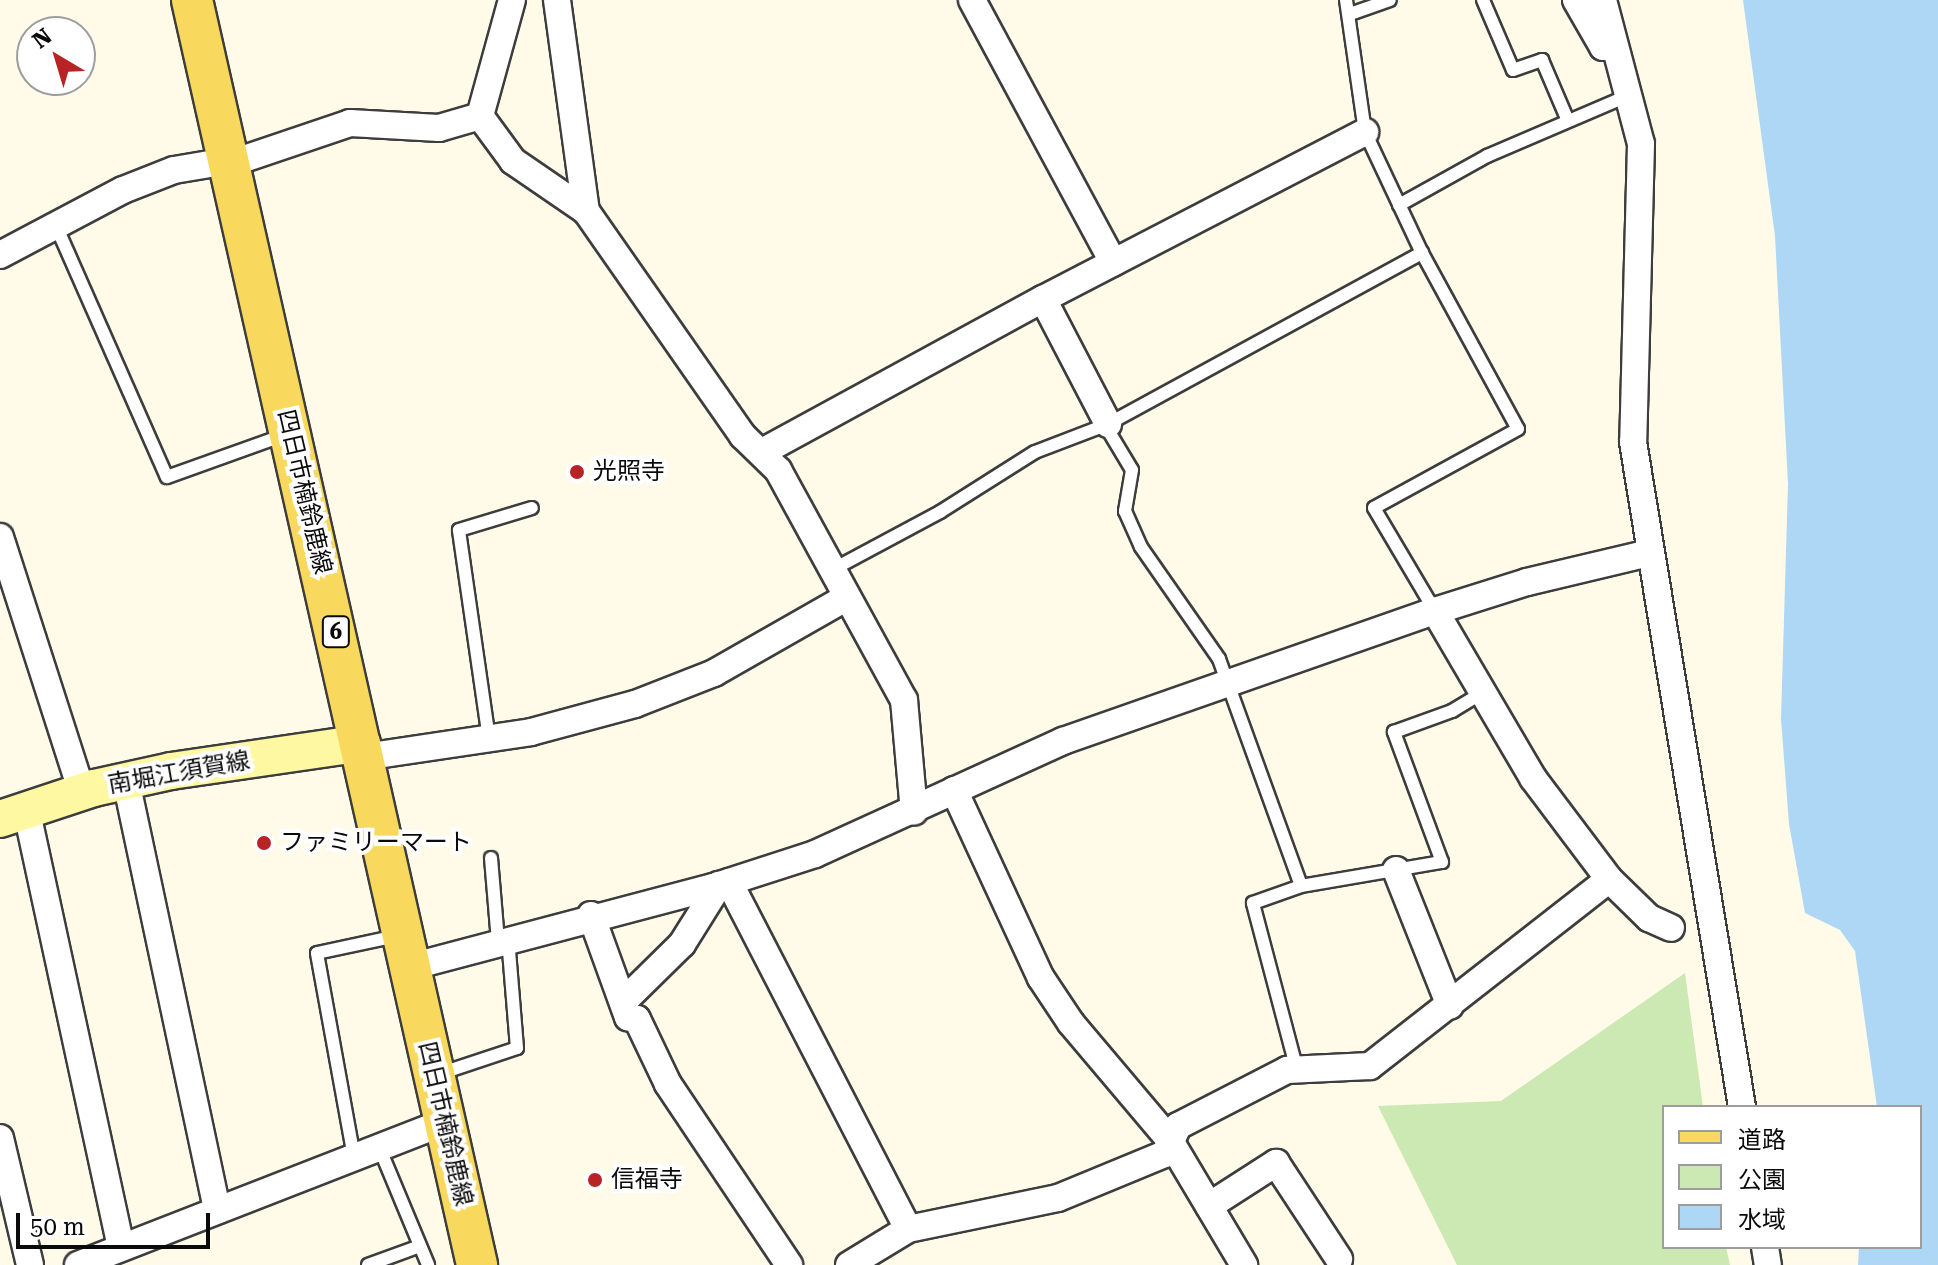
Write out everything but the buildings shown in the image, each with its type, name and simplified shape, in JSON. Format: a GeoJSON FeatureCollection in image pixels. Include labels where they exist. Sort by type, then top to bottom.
{"type":"FeatureCollection","features":[{"type":"Feature","properties":{"kind":"main road","name":"四日市楠鈴鹿線"},"geometry":{"type":"LineString","coordinates":[[192,0],[477,1265]]}},
{"type":"Feature","properties":{"kind":"main road","name":"南堀江須賀線"},"geometry":{"type":"LineString","coordinates":[[13,813],[126,781],[363,750]]}},
{"type":"Feature","properties":{"kind":"street"},"geometry":{"type":"LineString","coordinates":[[480,116],[512,0]]}},
{"type":"Feature","properties":{"kind":"street"},"geometry":{"type":"LineString","coordinates":[[557,0],[586,211]]}},
{"type":"Feature","properties":{"kind":"street"},"geometry":{"type":"LineString","coordinates":[[972,0],[1113,262]]}},
{"type":"Feature","properties":{"kind":"street"},"geometry":{"type":"LineString","coordinates":[[1576,0],[1603,47],[1615,44]]}},
{"type":"Feature","properties":{"kind":"street"},"geometry":{"type":"LineString","coordinates":[[1603,0],[1641,144],[1633,442],[1742,1105]]}},
{"type":"Feature","properties":{"kind":"street"},"geometry":{"type":"LineString","coordinates":[[0,255],[57,228],[123,190],[174,170],[228,162],[350,123],[439,128],[480,116]]}},
{"type":"Feature","properties":{"kind":"street"},"geometry":{"type":"LineString","coordinates":[[480,116],[513,161],[586,211],[743,436],[762,452],[904,700],[914,812]]}},
{"type":"Feature","properties":{"kind":"street"},"geometry":{"type":"LineString","coordinates":[[762,452],[1043,299],[1365,132]]}},
{"type":"Feature","properties":{"kind":"street"},"geometry":{"type":"LineString","coordinates":[[1043,299],[1106,424]]}},
{"type":"Feature","properties":{"kind":"street"},"geometry":{"type":"LineString","coordinates":[[0,537],[82,792]]}},
{"type":"Feature","properties":{"kind":"street"},"geometry":{"type":"LineString","coordinates":[[406,951],[503,940],[724,883],[815,854],[914,812],[954,790],[1063,741],[1435,611],[1527,582],[1649,553]]}},
{"type":"Feature","properties":{"kind":"street"},"geometry":{"type":"LineString","coordinates":[[363,750],[489,739],[576,723],[688,685],[806,624],[847,597]]}},
{"type":"Feature","properties":{"kind":"street"},"geometry":{"type":"LineString","coordinates":[[1435,611],[1533,778],[1609,879],[1649,918],[1671,928]]}},
{"type":"Feature","properties":{"kind":"street"},"geometry":{"type":"LineString","coordinates":[[126,781],[217,1210]]}},
{"type":"Feature","properties":{"kind":"street"},"geometry":{"type":"LineString","coordinates":[[954,790],[1041,978],[1071,1023],[1169,1139],[1244,1265]]}},
{"type":"Feature","properties":{"kind":"street"},"geometry":{"type":"LineString","coordinates":[[13,813],[121,1247]]}},
{"type":"Feature","properties":{"kind":"street"},"geometry":{"type":"LineString","coordinates":[[1396,870],[1450,1006]]}},
{"type":"Feature","properties":{"kind":"street"},"geometry":{"type":"LineString","coordinates":[[849,1265],[908,1229],[1058,1198],[1165,1154],[1169,1139],[1178,1126],[1252,1084],[1297,1070],[1370,1066],[1609,879]]}},
{"type":"Feature","properties":{"kind":"street"},"geometry":{"type":"LineString","coordinates":[[623,1002],[682,944],[724,883]]}},
{"type":"Feature","properties":{"kind":"street"},"geometry":{"type":"LineString","coordinates":[[724,883],[908,1229]]}},
{"type":"Feature","properties":{"kind":"street"},"geometry":{"type":"LineString","coordinates":[[591,915],[623,1002],[668,1084],[789,1265]]}},
{"type":"Feature","properties":{"kind":"street"},"geometry":{"type":"LineString","coordinates":[[78,1265],[443,1123]]}},
{"type":"Feature","properties":{"kind":"street"},"geometry":{"type":"LineString","coordinates":[[0,1138],[30,1265]]}},
{"type":"Feature","properties":{"kind":"street"},"geometry":{"type":"LineString","coordinates":[[1209,1206],[1276,1163],[1339,1259]]}},
{"type":"Feature","properties":{"kind":"lane"},"geometry":{"type":"LineString","coordinates":[[1346,0],[1365,132],[1422,253],[1518,429],[1374,508],[1435,611]]}},
{"type":"Feature","properties":{"kind":"lane"},"geometry":{"type":"LineString","coordinates":[[1350,14],[1390,0]]}},
{"type":"Feature","properties":{"kind":"lane"},"geometry":{"type":"LineString","coordinates":[[1483,0],[1513,70],[1542,60],[1568,121]]}},
{"type":"Feature","properties":{"kind":"lane"},"geometry":{"type":"LineString","coordinates":[[1399,205],[1487,156],[1629,95]]}},
{"type":"Feature","properties":{"kind":"lane"},"geometry":{"type":"LineString","coordinates":[[57,228],[167,477],[290,433]]}},
{"type":"Feature","properties":{"kind":"lane"},"geometry":{"type":"LineString","coordinates":[[832,570],[940,512],[1035,452],[1106,424],[1422,253]]}},
{"type":"Feature","properties":{"kind":"lane"},"geometry":{"type":"LineString","coordinates":[[1106,424],[1132,470],[1125,511],[1141,547],[1219,659],[1301,886]]}},
{"type":"Feature","properties":{"kind":"lane"},"geometry":{"type":"LineString","coordinates":[[489,739],[459,530],[532,508]]}},
{"type":"Feature","properties":{"kind":"lane"},"geometry":{"type":"LineString","coordinates":[[1297,1070],[1253,903],[1301,886],[1442,862],[1394,732],[1452,711],[1484,692]]}},
{"type":"Feature","properties":{"kind":"lane"},"geometry":{"type":"LineString","coordinates":[[433,1075],[517,1048],[491,858]]}},
{"type":"Feature","properties":{"kind":"lane"},"geometry":{"type":"LineString","coordinates":[[354,1157],[317,953],[406,951]]}},
{"type":"Feature","properties":{"kind":"lane"},"geometry":{"type":"LineString","coordinates":[[379,1147],[428,1265]]}},
{"type":"Feature","properties":{"kind":"lane"},"geometry":{"type":"LineString","coordinates":[[368,1265],[420,1246]]}},
{"type":"Feature","properties":{"kind":"green space"},"geometry":{"type":"Polygon","coordinates":[[[1685,973],[1703,1105],[1662,1105],[1662,1249],[1726,1249],[1730,1265],[1457,1265],[1378,1106],[1501,1101],[1685,973]]]}},
{"type":"Feature","properties":{"kind":"water"},"geometry":{"type":"Polygon","coordinates":[[[1743,0],[1938,0],[1938,1265],[1858,1265],[1859,1249],[1922,1249],[1922,1105],[1877,1105],[1855,951],[1840,930],[1805,913],[1789,824],[1781,719],[1788,484],[1775,236],[1743,0]]]}},
{"type":"Feature","properties":{"kind":"place","name":"光照寺"},"geometry":{"type":"Point","coordinates":[577,472]}},
{"type":"Feature","properties":{"kind":"place","name":"ファミリーマート"},"geometry":{"type":"Point","coordinates":[264,843]}},
{"type":"Feature","properties":{"kind":"place","name":"信福寺"},"geometry":{"type":"Point","coordinates":[595,1180]}}]}
